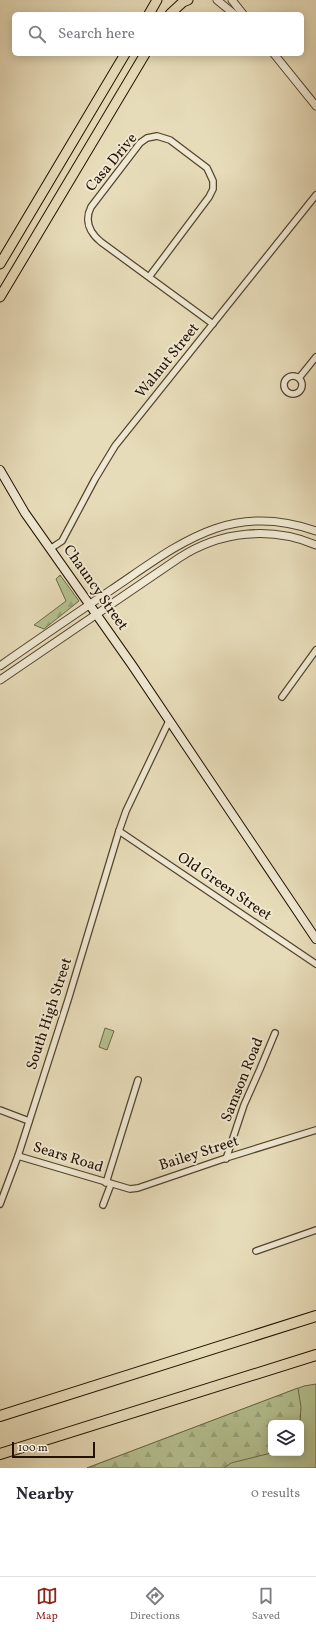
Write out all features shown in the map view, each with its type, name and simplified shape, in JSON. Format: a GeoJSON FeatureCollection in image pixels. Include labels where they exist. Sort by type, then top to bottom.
{"type":"FeatureCollection","features":[{"type":"Feature","properties":{"kind":"highway"},"geometry":{"type":"LineString","coordinates":[[150,12],[157,0]]}},
{"type":"Feature","properties":{"kind":"highway"},"geometry":{"type":"LineString","coordinates":[[171,12],[178,0]]}},
{"type":"Feature","properties":{"kind":"highway"},"geometry":{"type":"LineString","coordinates":[[172,12],[183,2],[188,0]]}},
{"type":"Feature","properties":{"kind":"highway"},"geometry":{"type":"LineString","coordinates":[[0,264],[124,56]]}},
{"type":"Feature","properties":{"kind":"highway"},"geometry":{"type":"LineString","coordinates":[[0,297],[144,56]]}},
{"type":"Feature","properties":{"kind":"highway"},"geometry":{"type":"LineString","coordinates":[[0,1416],[316,1316]]}},
{"type":"Feature","properties":{"kind":"highway"},"geometry":{"type":"LineString","coordinates":[[0,1454],[316,1355]]}},
{"type":"Feature","properties":{"kind":"main road","name":"Chauncy Street"},"geometry":{"type":"LineString","coordinates":[[0,470],[16,499],[50,550],[90,604],[316,939]]}},
{"type":"Feature","properties":{"kind":"street"},"geometry":{"type":"LineString","coordinates":[[217,0],[232,12]]}},
{"type":"Feature","properties":{"kind":"street"},"geometry":{"type":"LineString","coordinates":[[232,0],[241,12]]}},
{"type":"Feature","properties":{"kind":"street"},"geometry":{"type":"LineString","coordinates":[[276,56],[316,106]]}},
{"type":"Feature","properties":{"kind":"street","name":"Casa Drive"},"geometry":{"type":"LineString","coordinates":[[149,277],[206,202],[214,185],[212,177],[203,164],[166,137],[157,136],[147,138],[140,143],[91,207],[87,216],[89,226],[97,239],[213,324]]}},
{"type":"Feature","properties":{"kind":"street","name":"Walnut Street"},"geometry":{"type":"LineString","coordinates":[[50,550],[62,541],[94,479],[115,446],[316,195]]}},
{"type":"Feature","properties":{"kind":"street"},"geometry":{"type":"LineString","coordinates":[[299,378],[316,357]]}},
{"type":"Feature","properties":{"kind":"street"},"geometry":{"type":"LineString","coordinates":[[0,666],[170,550],[207,531],[238,522],[255,521],[295,525],[316,531]]}},
{"type":"Feature","properties":{"kind":"street"},"geometry":{"type":"LineString","coordinates":[[0,680],[184,554],[216,540],[244,534],[268,533],[293,537],[316,545]]}},
{"type":"Feature","properties":{"kind":"street"},"geometry":{"type":"LineString","coordinates":[[282,697],[316,650]]}},
{"type":"Feature","properties":{"kind":"street"},"geometry":{"type":"LineString","coordinates":[[119,831],[126,811],[169,721]]}},
{"type":"Feature","properties":{"kind":"street","name":"Old Green Street"},"geometry":{"type":"LineString","coordinates":[[119,831],[316,964]]}},
{"type":"Feature","properties":{"kind":"street","name":"South High Street"},"geometry":{"type":"LineString","coordinates":[[0,1204],[18,1156],[68,1000],[119,831]]}},
{"type":"Feature","properties":{"kind":"street","name":"Samson Road"},"geometry":{"type":"LineString","coordinates":[[226,1159],[244,1105],[275,1033]]}},
{"type":"Feature","properties":{"kind":"street"},"geometry":{"type":"LineString","coordinates":[[103,1205],[138,1080]]}},
{"type":"Feature","properties":{"kind":"street"},"geometry":{"type":"LineString","coordinates":[[0,1110],[29,1121]]}},
{"type":"Feature","properties":{"kind":"street","name":"Bailey Street"},"geometry":{"type":"LineString","coordinates":[[108,1183],[130,1189],[138,1188],[316,1130]]}},
{"type":"Feature","properties":{"kind":"street","name":"Sears Road"},"geometry":{"type":"LineString","coordinates":[[18,1156],[108,1183]]}},
{"type":"Feature","properties":{"kind":"street"},"geometry":{"type":"LineString","coordinates":[[256,1251],[316,1230]]}},
{"type":"Feature","properties":{"kind":"green space"},"geometry":{"type":"Polygon","coordinates":[[[60,575],[79,601],[44,629],[34,625],[66,601],[56,579],[60,575]]]}},
{"type":"Feature","properties":{"kind":"green space"},"geometry":{"type":"Polygon","coordinates":[[[105,1028],[114,1031],[107,1050],[99,1047],[105,1028]]]}},
{"type":"Feature","properties":{"kind":"green space"},"geometry":{"type":"Polygon","coordinates":[[[316,1384],[316,1468],[87,1468],[304,1386],[316,1384]]]}},
{"type":"Feature","properties":{"kind":"green space"},"geometry":{"type":"Polygon","coordinates":[[[298,1388],[301,1407],[300,1420],[268,1420],[268,1454],[231,1463],[224,1468],[87,1468],[298,1388]]]}}]}
